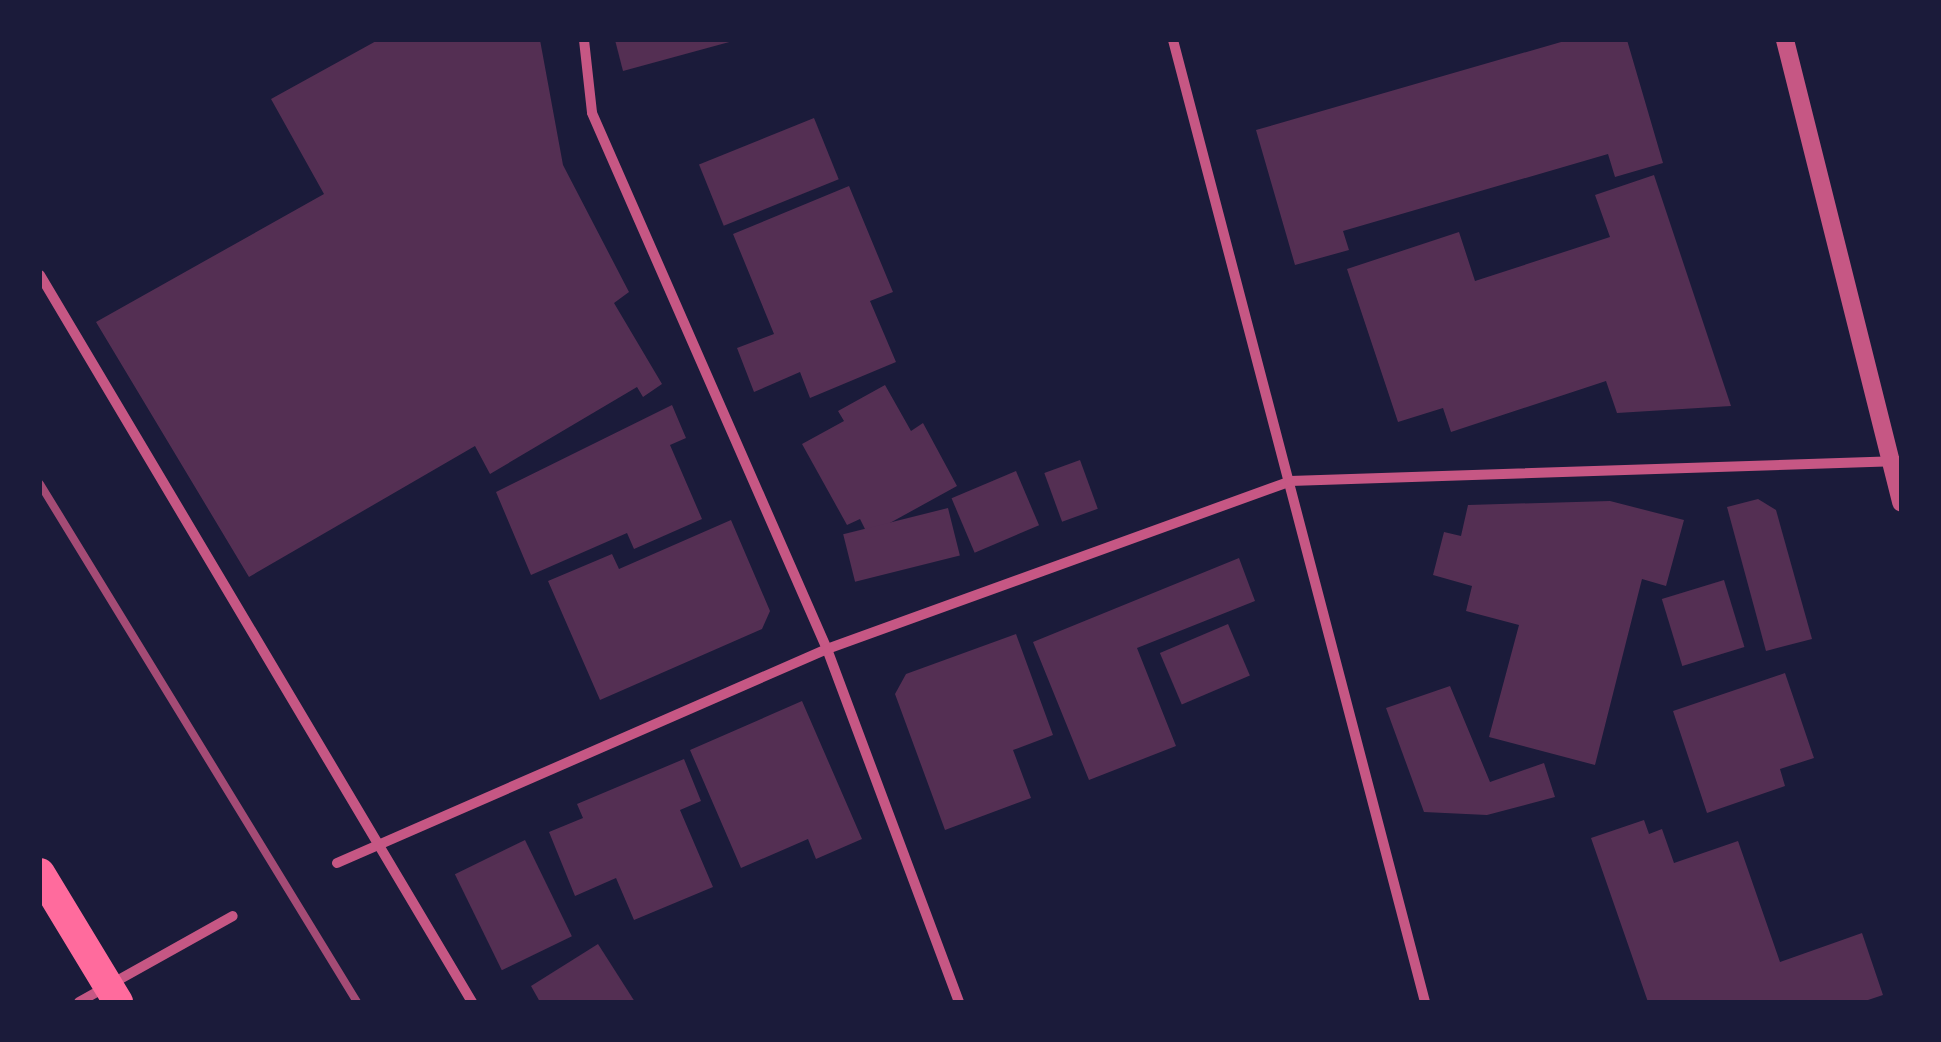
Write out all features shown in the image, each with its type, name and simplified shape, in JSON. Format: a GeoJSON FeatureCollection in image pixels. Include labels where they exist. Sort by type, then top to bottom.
{"type":"FeatureCollection","features":[{"type":"Feature","properties":{"kind":"highway"},"geometry":{"type":"LineString","coordinates":[[40,873],[118,1002]]}},
{"type":"Feature","properties":{"kind":"street"},"geometry":{"type":"LineString","coordinates":[[584,40],[592,112],[827,649],[960,1002]]}},
{"type":"Feature","properties":{"kind":"street"},"geometry":{"type":"LineString","coordinates":[[1174,40],[1425,1002]]}},
{"type":"Feature","properties":{"kind":"street"},"geometry":{"type":"LineString","coordinates":[[1785,40],[1895,461],[1901,503]]}},
{"type":"Feature","properties":{"kind":"street"},"geometry":{"type":"LineString","coordinates":[[40,275],[281,686],[381,842],[472,1002]]}},
{"type":"Feature","properties":{"kind":"street"},"geometry":{"type":"LineString","coordinates":[[337,863],[827,649],[1290,481],[1895,461]]}},
{"type":"Feature","properties":{"kind":"street"},"geometry":{"type":"LineString","coordinates":[[79,1002],[233,916]]}},
{"type":"Feature","properties":{"kind":"building"},"geometry":{"type":"Polygon","coordinates":[[[378,40],[540,40],[563,165],[629,292],[614,303],[662,384],[643,397],[637,387],[490,474],[475,446],[249,577],[96,322],[324,194],[271,99],[378,40]]]}},
{"type":"Feature","properties":{"kind":"building"},"geometry":{"type":"Polygon","coordinates":[[[615,40],[733,40],[733,41],[623,71],[615,40]]]}},
{"type":"Feature","properties":{"kind":"building"},"geometry":{"type":"Polygon","coordinates":[[[1568,40],[1627,40],[1663,163],[1615,177],[1608,154],[1343,231],[1349,250],[1295,265],[1256,130],[1568,40]]]}},
{"type":"Feature","properties":{"kind":"building"},"geometry":{"type":"Polygon","coordinates":[[[814,118],[839,179],[724,226],[699,164],[814,118]]]}},
{"type":"Feature","properties":{"kind":"building"},"geometry":{"type":"Polygon","coordinates":[[[1654,175],[1731,406],[1617,413],[1606,381],[1451,432],[1443,408],[1398,422],[1347,269],[1459,232],[1475,281],[1610,237],[1595,195],[1654,175]]]}},
{"type":"Feature","properties":{"kind":"building"},"geometry":{"type":"Polygon","coordinates":[[[849,186],[893,292],[870,301],[896,362],[810,398],[800,372],[754,392],[737,348],[774,334],[733,234],[849,186]]]}},
{"type":"Feature","properties":{"kind":"building"},"geometry":{"type":"Polygon","coordinates":[[[885,385],[911,431],[923,423],[957,486],[868,535],[860,519],[847,525],[802,444],[844,421],[838,411],[885,385]]]}},
{"type":"Feature","properties":{"kind":"building"},"geometry":{"type":"Polygon","coordinates":[[[672,405],[686,438],[670,445],[702,519],[634,549],[627,533],[531,575],[496,492],[672,405]]]}},
{"type":"Feature","properties":{"kind":"building"},"geometry":{"type":"Polygon","coordinates":[[[1080,460],[1098,509],[1062,522],[1044,473],[1080,460]]]}},
{"type":"Feature","properties":{"kind":"building"},"geometry":{"type":"Polygon","coordinates":[[[1016,471],[1039,525],[975,553],[952,498],[1016,471]]]}},
{"type":"Feature","properties":{"kind":"building"},"geometry":{"type":"Polygon","coordinates":[[[1758,499],[1776,510],[1812,639],[1766,651],[1727,507],[1758,499]]]}},
{"type":"Feature","properties":{"kind":"building"},"geometry":{"type":"Polygon","coordinates":[[[1610,501],[1684,520],[1666,586],[1642,579],[1595,765],[1489,737],[1519,625],[1466,611],[1472,586],[1433,575],[1444,532],[1461,536],[1468,505],[1610,501]]]}},
{"type":"Feature","properties":{"kind":"building"},"geometry":{"type":"Polygon","coordinates":[[[948,508],[960,556],[855,582],[843,534],[948,508]]]}},
{"type":"Feature","properties":{"kind":"building"},"geometry":{"type":"Polygon","coordinates":[[[731,520],[770,611],[762,629],[600,700],[548,581],[612,554],[619,569],[731,520]]]}},
{"type":"Feature","properties":{"kind":"building"},"geometry":{"type":"Polygon","coordinates":[[[1239,558],[1255,601],[1137,648],[1176,746],[1089,780],[1033,642],[1239,558]]]}},
{"type":"Feature","properties":{"kind":"building"},"geometry":{"type":"Polygon","coordinates":[[[1724,580],[1744,647],[1682,666],[1662,599],[1724,580]]]}},
{"type":"Feature","properties":{"kind":"building"},"geometry":{"type":"Polygon","coordinates":[[[1228,624],[1250,676],[1182,704],[1160,653],[1228,624]]]}},
{"type":"Feature","properties":{"kind":"building"},"geometry":{"type":"Polygon","coordinates":[[[1016,634],[1053,735],[1013,750],[1031,798],[945,830],[895,694],[906,674],[1016,634]]]}},
{"type":"Feature","properties":{"kind":"building"},"geometry":{"type":"Polygon","coordinates":[[[1785,673],[1814,758],[1780,769],[1785,786],[1707,813],[1673,711],[1785,673]]]}},
{"type":"Feature","properties":{"kind":"building"},"geometry":{"type":"Polygon","coordinates":[[[1450,686],[1490,782],[1544,763],[1555,797],[1487,815],[1424,812],[1386,708],[1450,686]]]}},
{"type":"Feature","properties":{"kind":"building"},"geometry":{"type":"Polygon","coordinates":[[[802,701],[862,839],[816,859],[808,839],[741,868],[690,750],[802,701]]]}},
{"type":"Feature","properties":{"kind":"building"},"geometry":{"type":"Polygon","coordinates":[[[684,759],[701,801],[680,810],[713,887],[634,920],[616,878],[575,896],[549,832],[583,818],[577,804],[684,759]]]}},
{"type":"Feature","properties":{"kind":"building"},"geometry":{"type":"Polygon","coordinates":[[[1644,820],[1649,834],[1662,829],[1674,863],[1738,841],[1780,962],[1862,933],[1883,995],[1862,1002],[1648,1002],[1591,838],[1644,820]]]}},
{"type":"Feature","properties":{"kind":"building"},"geometry":{"type":"Polygon","coordinates":[[[525,840],[572,936],[502,970],[455,874],[525,840]]]}},
{"type":"Feature","properties":{"kind":"building"},"geometry":{"type":"Polygon","coordinates":[[[598,944],[635,1002],[540,1002],[531,986],[598,944]]]}},
{"type":"Feature","properties":{"kind":"railway"},"geometry":{"type":"LineString","coordinates":[[40,484],[357,1002]]}}]}
